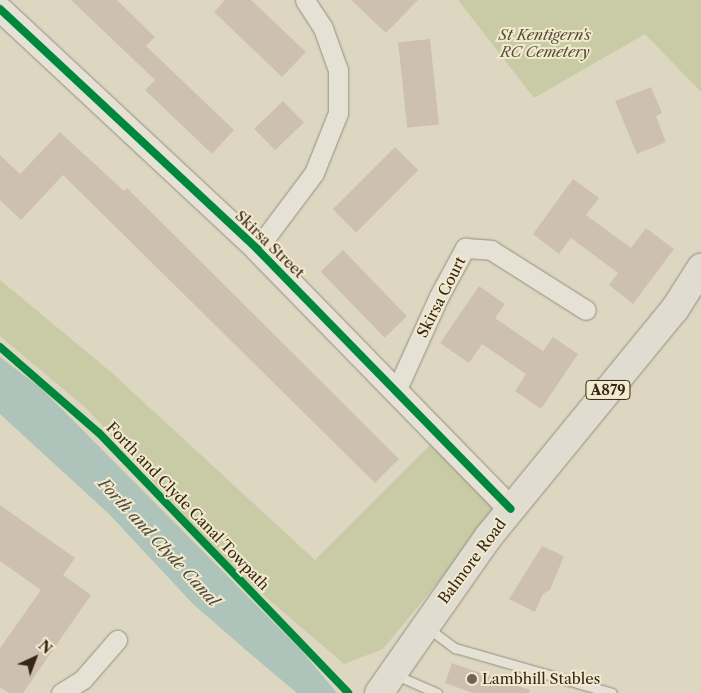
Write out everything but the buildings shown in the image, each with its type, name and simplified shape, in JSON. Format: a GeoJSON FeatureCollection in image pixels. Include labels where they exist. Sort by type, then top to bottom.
{"type":"FeatureCollection","features":[{"type":"Feature","properties":{"kind":"main road","name":"Balmore Road"},"geometry":{"type":"LineString","coordinates":[[385,683],[423,626],[511,510],[675,309],[701,268]]}},
{"type":"Feature","properties":{"kind":"street"},"geometry":{"type":"LineString","coordinates":[[257,249],[314,174],[338,113],[338,70],[323,28],[305,0]]}},
{"type":"Feature","properties":{"kind":"street","name":"Skirsa Street"},"geometry":{"type":"LineString","coordinates":[[0,9],[257,249],[397,389],[511,510]]}},
{"type":"Feature","properties":{"kind":"street","name":"Skirsa Court"},"geometry":{"type":"LineString","coordinates":[[397,389],[438,296],[465,248],[491,250],[586,310]]}},
{"type":"Feature","properties":{"kind":"street"},"geometry":{"type":"LineString","coordinates":[[61,693],[83,679],[117,640]]}},
{"type":"Feature","properties":{"kind":"lane"},"geometry":{"type":"LineString","coordinates":[[423,626],[455,648],[612,693]]}},
{"type":"Feature","properties":{"kind":"lane"},"geometry":{"type":"LineString","coordinates":[[385,683],[437,693]]}},
{"type":"Feature","properties":{"kind":"green space","name":"St Kentigern's RC Cemetery"},"geometry":{"type":"Polygon","coordinates":[[[458,0],[701,0],[701,92],[645,34],[534,98],[458,0]]]}},
{"type":"Feature","properties":{"kind":"green space"},"geometry":{"type":"Polygon","coordinates":[[[0,280],[112,373],[315,560],[436,439],[500,507],[383,649],[344,664],[232,568],[86,408],[0,336],[0,280]]]}},
{"type":"Feature","properties":{"kind":"water","name":"Forth and Clyde Canal"},"geometry":{"type":"Polygon","coordinates":[[[0,357],[42,389],[301,650],[337,693],[297,693],[193,604],[109,514],[0,414],[0,357]]]}},
{"type":"Feature","properties":{"kind":"cycle path"},"geometry":{"type":"LineString","coordinates":[[0,9],[257,249],[511,509]]}},
{"type":"Feature","properties":{"kind":"cycle path","name":"Forth and Clyde Canal Towpath"},"geometry":{"type":"LineString","coordinates":[[0,347],[99,433],[348,693]]}},
{"type":"Feature","properties":{"kind":"place","name":"Lambhill Stables"},"geometry":{"type":"Point","coordinates":[472,679]}}]}
